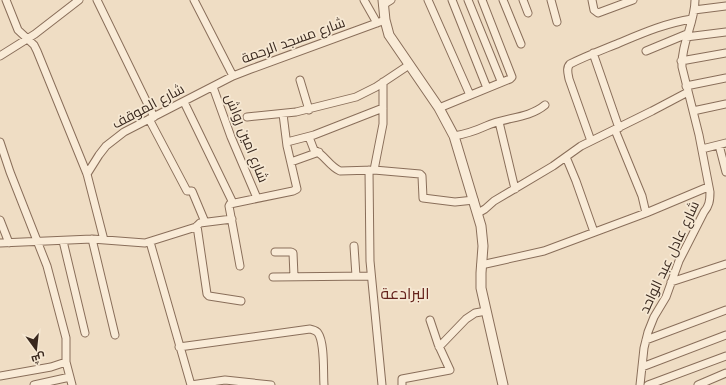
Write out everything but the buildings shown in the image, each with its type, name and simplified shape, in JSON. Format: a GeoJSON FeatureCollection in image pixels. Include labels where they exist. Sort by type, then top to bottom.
{"type":"FeatureCollection","features":[{"type":"Feature","properties":{"kind":"street"},"geometry":{"type":"LineString","coordinates":[[6,0],[18,30],[28,39],[37,51],[87,174],[104,240]]}},
{"type":"Feature","properties":{"kind":"street"},"geometry":{"type":"LineString","coordinates":[[0,56],[28,39],[79,0]]}},
{"type":"Feature","properties":{"kind":"street"},"geometry":{"type":"LineString","coordinates":[[97,0],[186,191],[192,191],[205,222]]}},
{"type":"Feature","properties":{"kind":"street"},"geometry":{"type":"LineString","coordinates":[[194,0],[234,76]]}},
{"type":"Feature","properties":{"kind":"street"},"geometry":{"type":"LineString","coordinates":[[364,0],[439,108],[454,136],[478,213],[483,239],[481,288],[503,385]]}},
{"type":"Feature","properties":{"kind":"street"},"geometry":{"type":"LineString","coordinates":[[428,0],[470,95]]}},
{"type":"Feature","properties":{"kind":"street"},"geometry":{"type":"LineString","coordinates":[[452,0],[487,88]]}},
{"type":"Feature","properties":{"kind":"street"},"geometry":{"type":"LineString","coordinates":[[468,0],[501,81]]}},
{"type":"Feature","properties":{"kind":"street"},"geometry":{"type":"LineString","coordinates":[[439,108],[501,81],[510,79],[512,75],[482,0]]}},
{"type":"Feature","properties":{"kind":"street"},"geometry":{"type":"LineString","coordinates":[[503,0],[521,44]]}},
{"type":"Feature","properties":{"kind":"street"},"geometry":{"type":"LineString","coordinates":[[523,0],[528,13]]}},
{"type":"Feature","properties":{"kind":"street"},"geometry":{"type":"LineString","coordinates":[[551,0],[557,22]]}},
{"type":"Feature","properties":{"kind":"street"},"geometry":{"type":"LineString","coordinates":[[592,0],[596,12],[600,13],[633,0]]}},
{"type":"Feature","properties":{"kind":"street","name":"شارع عادل عبد الواحد"},"geometry":{"type":"LineString","coordinates":[[640,385],[646,340],[654,317],[666,296],[685,249],[710,200],[702,149],[687,89],[681,56],[694,10],[695,0]]}},
{"type":"Feature","properties":{"kind":"street"},"geometry":{"type":"LineString","coordinates":[[380,22],[386,2]]}},
{"type":"Feature","properties":{"kind":"street"},"geometry":{"type":"LineString","coordinates":[[694,10],[726,6]]}},
{"type":"Feature","properties":{"kind":"street"},"geometry":{"type":"LineString","coordinates":[[592,141],[569,79],[567,71],[568,66],[593,53],[649,30],[692,18]]}},
{"type":"Feature","properties":{"kind":"street","name":"شارع مسجد الرحمة"},"geometry":{"type":"LineString","coordinates":[[213,87],[234,76],[281,57],[380,22]]}},
{"type":"Feature","properties":{"kind":"street"},"geometry":{"type":"LineString","coordinates":[[646,51],[686,36],[726,32]]}},
{"type":"Feature","properties":{"kind":"street"},"geometry":{"type":"LineString","coordinates":[[593,53],[617,129],[642,196],[646,213]]}},
{"type":"Feature","properties":{"kind":"street"},"geometry":{"type":"LineString","coordinates":[[682,61],[726,54]]}},
{"type":"Feature","properties":{"kind":"street"},"geometry":{"type":"LineString","coordinates":[[247,117],[309,110],[356,97],[370,91],[409,65]]}},
{"type":"Feature","properties":{"kind":"street"},"geometry":{"type":"LineString","coordinates":[[478,213],[494,201],[592,141],[617,129],[687,89],[726,78]]}},
{"type":"Feature","properties":{"kind":"street"},"geometry":{"type":"LineString","coordinates":[[300,80],[309,110]]}},
{"type":"Feature","properties":{"kind":"street"},"geometry":{"type":"LineString","coordinates":[[382,385],[369,246],[371,170],[382,129],[383,82]]}},
{"type":"Feature","properties":{"kind":"street","name":"شارع الموقف"},"geometry":{"type":"LineString","coordinates":[[87,174],[99,155],[114,139],[124,132],[213,87]]}},
{"type":"Feature","properties":{"kind":"street","name":"شارع امين رواش"},"geometry":{"type":"LineString","coordinates":[[213,87],[235,148],[257,198]]}},
{"type":"Feature","properties":{"kind":"street"},"geometry":{"type":"LineString","coordinates":[[184,102],[232,204]]}},
{"type":"Feature","properties":{"kind":"street"},"geometry":{"type":"LineString","coordinates":[[693,111],[726,104]]}},
{"type":"Feature","properties":{"kind":"street"},"geometry":{"type":"LineString","coordinates":[[454,136],[467,134],[499,122],[533,112],[544,105]]}},
{"type":"Feature","properties":{"kind":"street"},"geometry":{"type":"LineString","coordinates":[[287,142],[309,137],[383,108]]}},
{"type":"Feature","properties":{"kind":"street"},"geometry":{"type":"LineString","coordinates":[[240,266],[229,206],[257,198],[296,190],[297,187],[287,142],[283,114]]}},
{"type":"Feature","properties":{"kind":"street"},"geometry":{"type":"LineString","coordinates":[[499,122],[515,189]]}},
{"type":"Feature","properties":{"kind":"street"},"geometry":{"type":"LineString","coordinates":[[309,137],[313,148],[340,171],[371,170],[420,174],[422,176],[423,198],[455,202],[474,200]]}},
{"type":"Feature","properties":{"kind":"street"},"geometry":{"type":"LineString","coordinates":[[0,142],[10,172],[47,266],[65,330],[66,362],[72,385]]}},
{"type":"Feature","properties":{"kind":"street"},"geometry":{"type":"LineString","coordinates":[[702,149],[723,144],[726,172]]}},
{"type":"Feature","properties":{"kind":"street"},"geometry":{"type":"LineString","coordinates":[[291,162],[319,152]]}},
{"type":"Feature","properties":{"kind":"street"},"geometry":{"type":"LineString","coordinates":[[566,157],[594,232]]}},
{"type":"Feature","properties":{"kind":"street"},"geometry":{"type":"LineString","coordinates":[[481,265],[544,251],[646,213],[708,187]]}},
{"type":"Feature","properties":{"kind":"street"},"geometry":{"type":"LineString","coordinates":[[0,244],[92,240],[141,243],[150,242],[197,226],[200,223],[232,219]]}},
{"type":"Feature","properties":{"kind":"street"},"geometry":{"type":"LineString","coordinates":[[0,220],[9,243]]}},
{"type":"Feature","properties":{"kind":"street"},"geometry":{"type":"LineString","coordinates":[[197,226],[207,294],[210,296],[241,301]]}},
{"type":"Feature","properties":{"kind":"street"},"geometry":{"type":"LineString","coordinates":[[92,240],[115,335]]}},
{"type":"Feature","properties":{"kind":"street"},"geometry":{"type":"LineString","coordinates":[[63,241],[86,333]]}},
{"type":"Feature","properties":{"kind":"street"},"geometry":{"type":"LineString","coordinates":[[150,242],[171,310],[179,346],[191,385],[219,380],[271,385]]}},
{"type":"Feature","properties":{"kind":"street"},"geometry":{"type":"LineString","coordinates":[[354,246],[356,276]]}},
{"type":"Feature","properties":{"kind":"street"},"geometry":{"type":"LineString","coordinates":[[275,252],[293,253],[294,276]]}},
{"type":"Feature","properties":{"kind":"street"},"geometry":{"type":"LineString","coordinates":[[671,282],[726,264]]}},
{"type":"Feature","properties":{"kind":"street"},"geometry":{"type":"LineString","coordinates":[[273,277],[371,276]]}},
{"type":"Feature","properties":{"kind":"street"},"geometry":{"type":"LineString","coordinates":[[646,340],[726,310]]}},
{"type":"Feature","properties":{"kind":"street"},"geometry":{"type":"LineString","coordinates":[[439,347],[466,319],[475,314],[486,311]]}},
{"type":"Feature","properties":{"kind":"street"},"geometry":{"type":"LineString","coordinates":[[402,385],[402,379],[450,371],[450,368],[439,347],[430,320]]}},
{"type":"Feature","properties":{"kind":"street"},"geometry":{"type":"LineString","coordinates":[[179,346],[310,329],[315,330],[319,335],[322,346],[324,385]]}},
{"type":"Feature","properties":{"kind":"street"},"geometry":{"type":"LineString","coordinates":[[642,367],[726,335]]}},
{"type":"Feature","properties":{"kind":"street"},"geometry":{"type":"LineString","coordinates":[[648,385],[726,356]]}},
{"type":"Feature","properties":{"kind":"street"},"geometry":{"type":"LineString","coordinates":[[0,376],[51,367],[66,362]]}},
{"type":"Feature","properties":{"kind":"street"},"geometry":{"type":"LineString","coordinates":[[698,385],[726,373]]}},
{"type":"Feature","properties":{"kind":"street"},"geometry":{"type":"LineString","coordinates":[[34,385],[70,377]]}},
{"type":"Feature","properties":{"kind":"district","name":"البرادعة"},"geometry":{"type":"Point","coordinates":[405,293]}}]}
